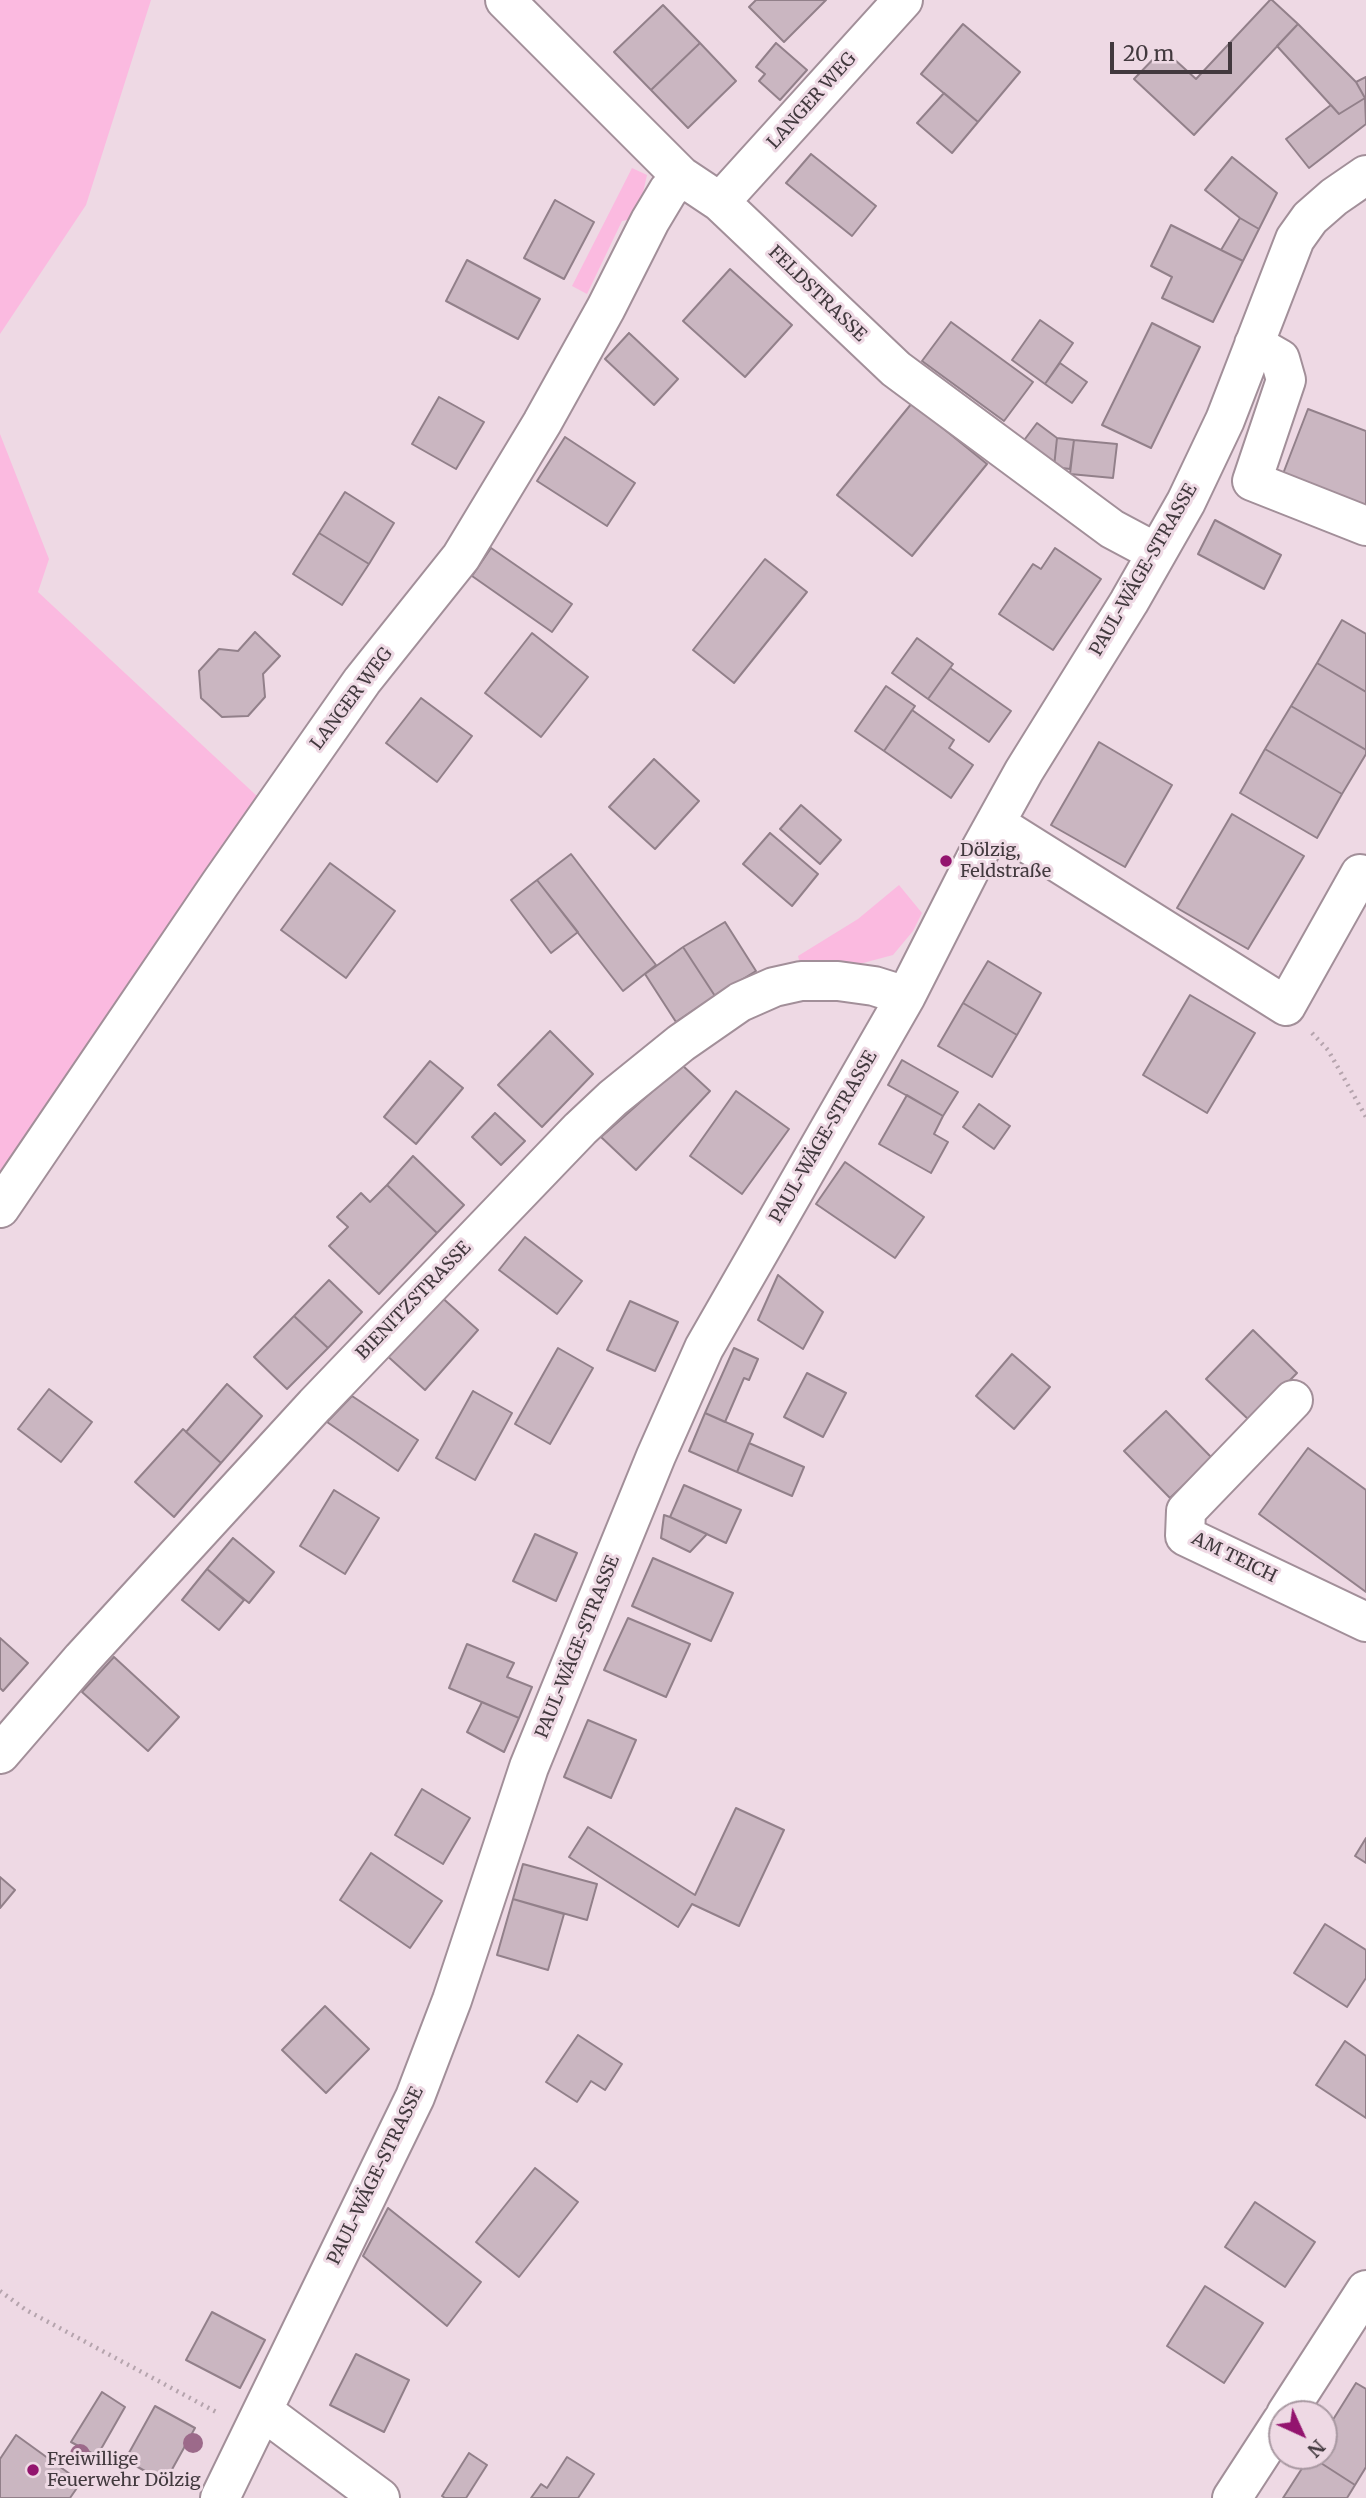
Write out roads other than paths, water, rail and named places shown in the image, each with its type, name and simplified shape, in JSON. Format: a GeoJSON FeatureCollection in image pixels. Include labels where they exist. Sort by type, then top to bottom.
{"type":"FeatureCollection","features":[{"type":"Feature","properties":{"kind":"street","name":"FELDSTRASSE"},"geometry":{"type":"LineString","coordinates":[[505,0],[681,176],[720,202],[896,369],[1112,529],[1157,553]]}},
{"type":"Feature","properties":{"kind":"street","name":"LANGER WEG"},"geometry":{"type":"LineString","coordinates":[[720,202],[903,0]]}},
{"type":"Feature","properties":{"kind":"street","name":"PAUL-WÄGE-STRASSE"},"geometry":{"type":"LineString","coordinates":[[220,2498],[415,2098],[452,2000],[529,1767],[656,1456],[704,1348],[906,996],[1024,771],[1186,502],[1224,420],[1295,239],[1310,218],[1366,175]]}},
{"type":"Feature","properties":{"kind":"street","name":"LANGER WEG"},"geometry":{"type":"LineString","coordinates":[[0,1208],[220,884],[362,681],[461,557],[542,423],[650,222],[668,191],[681,176]]}},
{"type":"Feature","properties":{"kind":"street"},"geometry":{"type":"LineString","coordinates":[[1252,481],[1286,380],[1280,359],[1254,344]]}},
{"type":"Feature","properties":{"kind":"street"},"geometry":{"type":"LineString","coordinates":[[1203,464],[1366,526]]}},
{"type":"Feature","properties":{"kind":"street"},"geometry":{"type":"LineString","coordinates":[[995,824],[1286,1006],[1360,874]]}},
{"type":"Feature","properties":{"kind":"street","name":"BIENITZSTRASSE"},"geometry":{"type":"LineString","coordinates":[[0,1754],[82,1659],[315,1405],[613,1098],[681,1043],[740,1002],[774,987],[801,981],[838,981],[874,986],[906,996]]}},
{"type":"Feature","properties":{"kind":"street","name":"AM TEICH"},"geometry":{"type":"LineString","coordinates":[[1293,1400],[1186,1511],[1185,1536],[1366,1622]]}},
{"type":"Feature","properties":{"kind":"street"},"geometry":{"type":"LineString","coordinates":[[1295,2400],[1366,2290]]}},
{"type":"Feature","properties":{"kind":"street"},"geometry":{"type":"LineString","coordinates":[[258,2421],[380,2498]]}},
{"type":"Feature","properties":{"kind":"street"},"geometry":{"type":"LineString","coordinates":[[1232,2498],[1268,2443]]}},
{"type":"Feature","properties":{"kind":"place","name":"Dölzig, Feldstraße"},"geometry":{"type":"Point","coordinates":[946,861]}},
{"type":"Feature","properties":{"kind":"place","name":"Freiwillige Feuerwehr Dölzig"},"geometry":{"type":"Point","coordinates":[33,2470]}}]}
